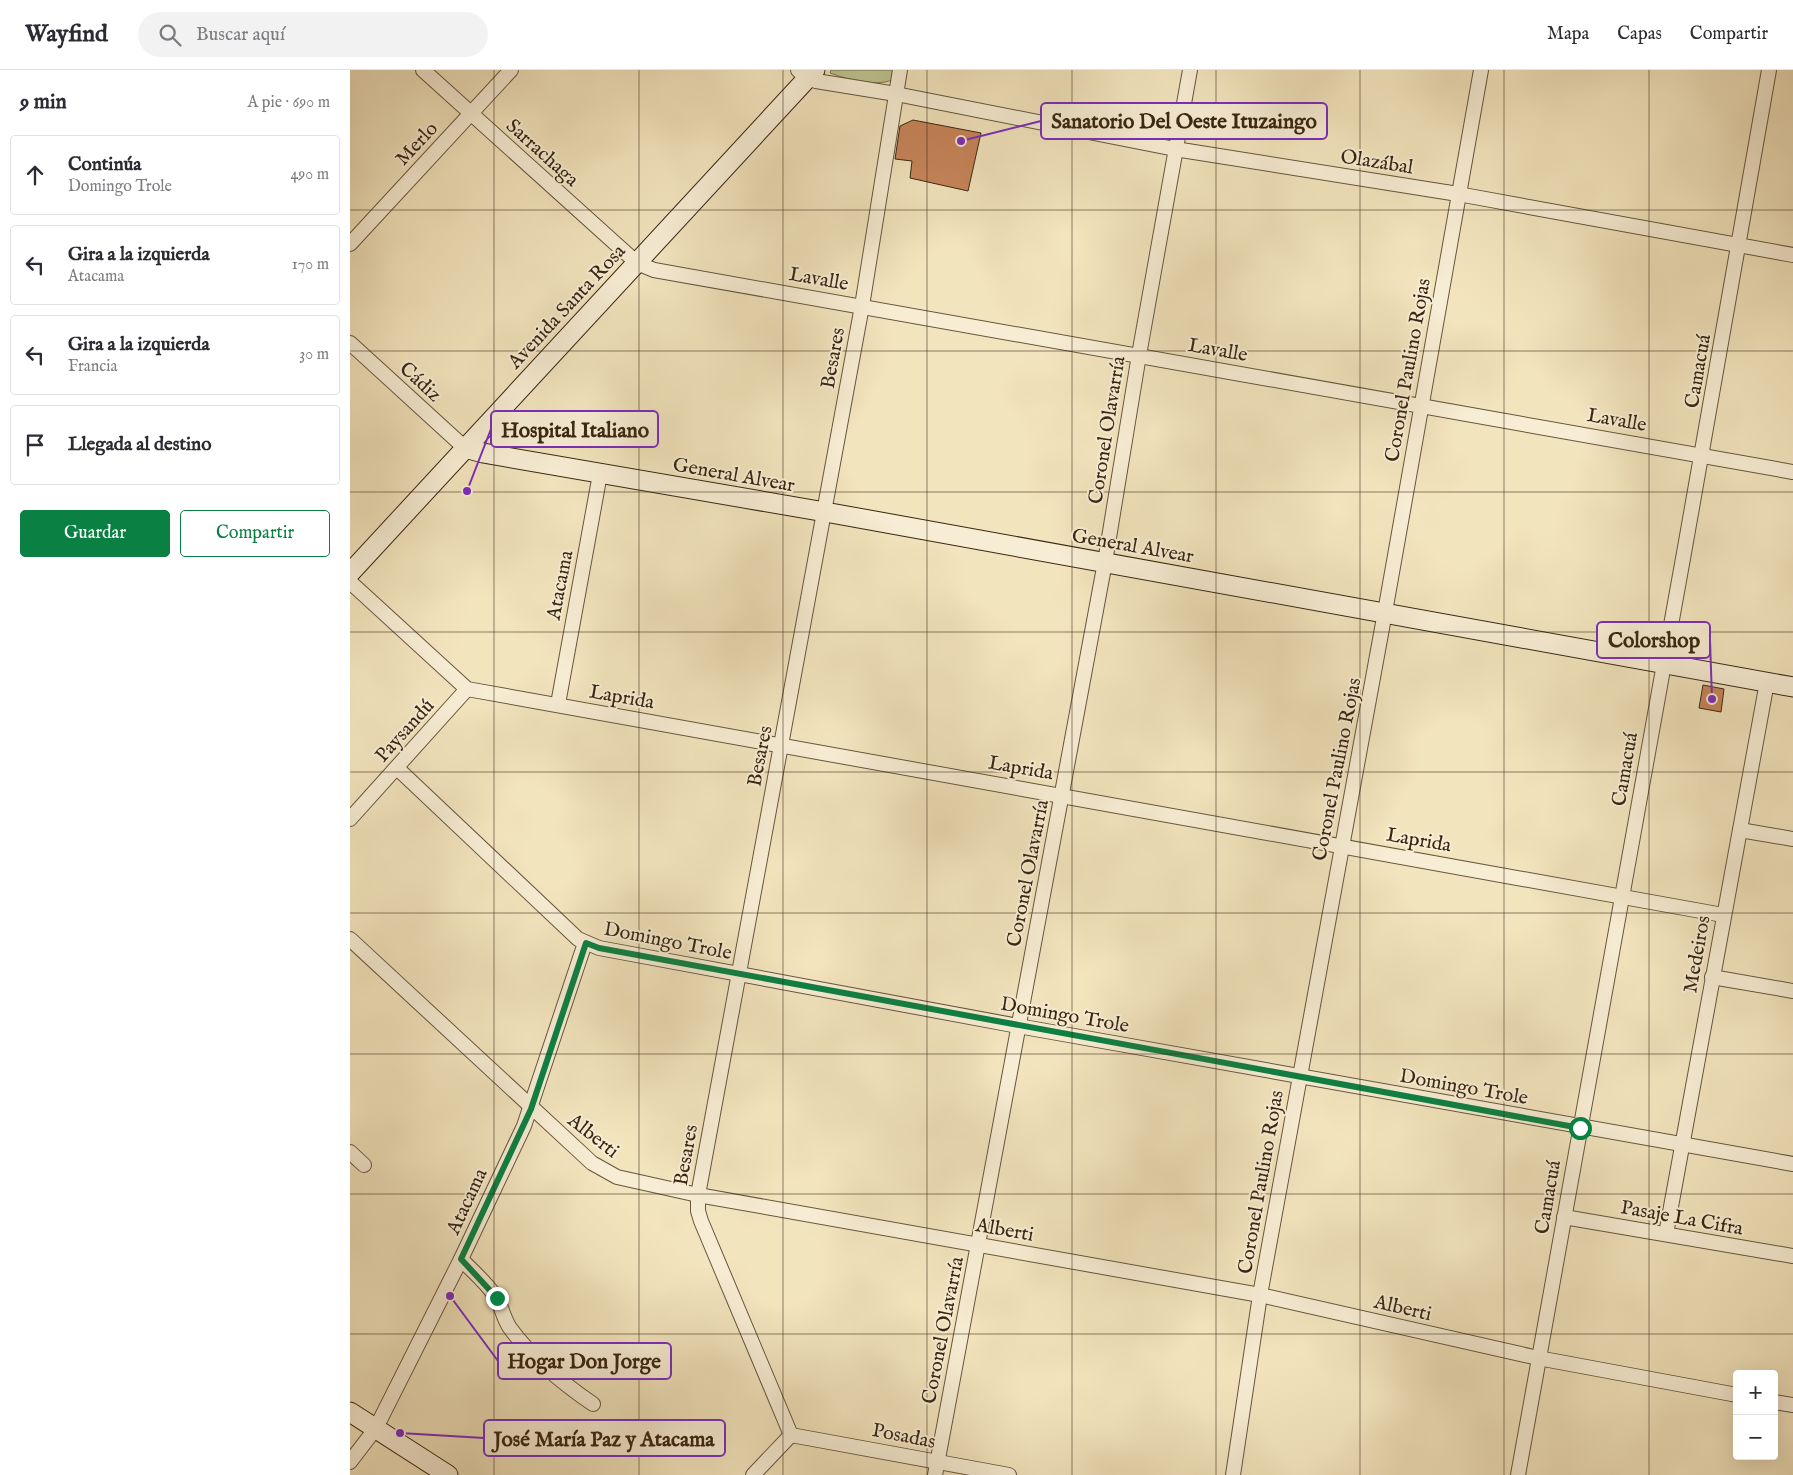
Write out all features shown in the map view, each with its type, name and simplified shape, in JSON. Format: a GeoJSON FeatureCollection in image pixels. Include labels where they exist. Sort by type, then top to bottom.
{"type":"FeatureCollection","features":[{"type":"Feature","properties":{"kind":"street","name":"Sarrachaga"},"geometry":{"type":"LineString","coordinates":[[423,70],[637,263]]}},
{"type":"Feature","properties":{"kind":"street","name":"Merlo"},"geometry":{"type":"LineString","coordinates":[[350,244],[511,70]]}},
{"type":"Feature","properties":{"kind":"street","name":"Besares"},"geometry":{"type":"LineString","coordinates":[[791,1435],[701,1221],[698,1211],[698,1195],[862,306],[900,70]]}},
{"type":"Feature","properties":{"kind":"street","name":"Coronel Olavarría"},"geometry":{"type":"LineString","coordinates":[[937,1468],[1105,562],[1139,355],[1190,70]]}},
{"type":"Feature","properties":{"kind":"street","name":"Coronel Paulino Rojas"},"geometry":{"type":"LineString","coordinates":[[1233,1475],[1260,1295],[1385,612],[1480,70]]}},
{"type":"Feature","properties":{"kind":"street","name":"Camacuá"},"geometry":{"type":"LineString","coordinates":[[1518,1475],[1621,895],[1703,455],[1770,70]]}},
{"type":"Feature","properties":{"kind":"street","name":"Olazábal"},"geometry":{"type":"LineString","coordinates":[[806,73],[896,94],[1175,149],[1458,194],[1793,255]]}},
{"type":"Feature","properties":{"kind":"street","name":"Avenida Santa Rosa"},"geometry":{"type":"LineString","coordinates":[[350,573],[637,263],[806,73]]}},
{"type":"Feature","properties":{"kind":"street","name":"Lavalle"},"geometry":{"type":"LineString","coordinates":[[637,263],[654,270],[1793,472]]}},
{"type":"Feature","properties":{"kind":"street","name":"Cádiz"},"geometry":{"type":"LineString","coordinates":[[350,343],[465,448]]}},
{"type":"Feature","properties":{"kind":"street","name":"General Alvear"},"geometry":{"type":"LineString","coordinates":[[465,448],[483,453],[600,474],[825,512],[1793,686]]}},
{"type":"Feature","properties":{"kind":"street","name":"Atacama"},"geometry":{"type":"LineString","coordinates":[[558,704],[600,474]]}},
{"type":"Feature","properties":{"kind":"street"},"geometry":{"type":"LineString","coordinates":[[350,582],[468,689]]}},
{"type":"Feature","properties":{"kind":"street","name":"Medeiros"},"geometry":{"type":"LineString","coordinates":[[1666,1234],[1767,682]]}},
{"type":"Feature","properties":{"kind":"street","name":"Laprida"},"geometry":{"type":"LineString","coordinates":[[468,689],[1621,895],[1723,915]]}},
{"type":"Feature","properties":{"kind":"street","name":"Paysandú"},"geometry":{"type":"LineString","coordinates":[[350,819],[468,689]]}},
{"type":"Feature","properties":{"kind":"street","name":"Domingo Trole"},"geometry":{"type":"LineString","coordinates":[[396,768],[578,939],[599,948],[1580,1128],[1793,1164]]}},
{"type":"Feature","properties":{"kind":"street"},"geometry":{"type":"LineString","coordinates":[[1740,830],[1793,839]]}},
{"type":"Feature","properties":{"kind":"street","name":"Alberti"},"geometry":{"type":"LineString","coordinates":[[350,939],[531,1109],[592,1163],[603,1171],[617,1177],[698,1195],[1260,1295],[1538,1358],[1733,1394]]}},
{"type":"Feature","properties":{"kind":"street","name":"Atacama"},"geometry":{"type":"LineString","coordinates":[[350,1462],[376,1428],[461,1259],[531,1109],[586,943]]}},
{"type":"Feature","properties":{"kind":"street"},"geometry":{"type":"LineString","coordinates":[[1712,977],[1793,991]]}},
{"type":"Feature","properties":{"kind":"street"},"geometry":{"type":"LineString","coordinates":[[350,1152],[364,1165]]}},
{"type":"Feature","properties":{"kind":"street","name":"Pasaje La Cifra"},"geometry":{"type":"LineString","coordinates":[[1564,1217],[1793,1256]]}},
{"type":"Feature","properties":{"kind":"street"},"geometry":{"type":"LineString","coordinates":[[461,1259],[497,1298],[505,1320],[519,1339],[561,1381],[593,1404]]}},
{"type":"Feature","properties":{"kind":"street"},"geometry":{"type":"LineString","coordinates":[[1778,1403],[1793,1405]]}},
{"type":"Feature","properties":{"kind":"street"},"geometry":{"type":"LineString","coordinates":[[350,1412],[448,1475]]}},
{"type":"Feature","properties":{"kind":"street"},"geometry":{"type":"LineString","coordinates":[[753,1475],[791,1435]]}},
{"type":"Feature","properties":{"kind":"street","name":"Posadas"},"geometry":{"type":"LineString","coordinates":[[791,1435],[937,1468],[1009,1475]]}},
{"type":"Feature","properties":{"kind":"green space"},"geometry":{"type":"Polygon","coordinates":[[[831,70],[893,70],[892,80],[878,83],[844,78],[830,73],[831,70]]]}},
{"type":"Feature","properties":{"kind":"building"},"geometry":{"type":"Polygon","coordinates":[[[913,120],[981,133],[968,191],[910,178],[912,161],[895,159],[900,126],[913,120]]]}},
{"type":"Feature","properties":{"kind":"building"},"geometry":{"type":"Polygon","coordinates":[[[1703,685],[1724,689],[1721,712],[1699,708],[1703,685]]]}},
{"type":"Feature","properties":{"kind":"place","name":"Sanatorio Del Oeste Ituzaingo"},"geometry":{"type":"Point","coordinates":[961,141]}},
{"type":"Feature","properties":{"kind":"place","name":"Hospital Italiano"},"geometry":{"type":"Point","coordinates":[467,491]}},
{"type":"Feature","properties":{"kind":"place","name":"Colorshop"},"geometry":{"type":"Point","coordinates":[1712,699]}},
{"type":"Feature","properties":{"kind":"place","name":"Hogar Don Jorge"},"geometry":{"type":"Point","coordinates":[450,1296]}},
{"type":"Feature","properties":{"kind":"place","name":"José María Paz y Atacama"},"geometry":{"type":"Point","coordinates":[400,1433]}},
{"type":"Feature","properties":{"kind":"route"},"geometry":{"type":"LineString","coordinates":[[497,1298],[461,1259],[531,1109],[586,943],[599,948],[739,975],[1580,1128]]}}]}
